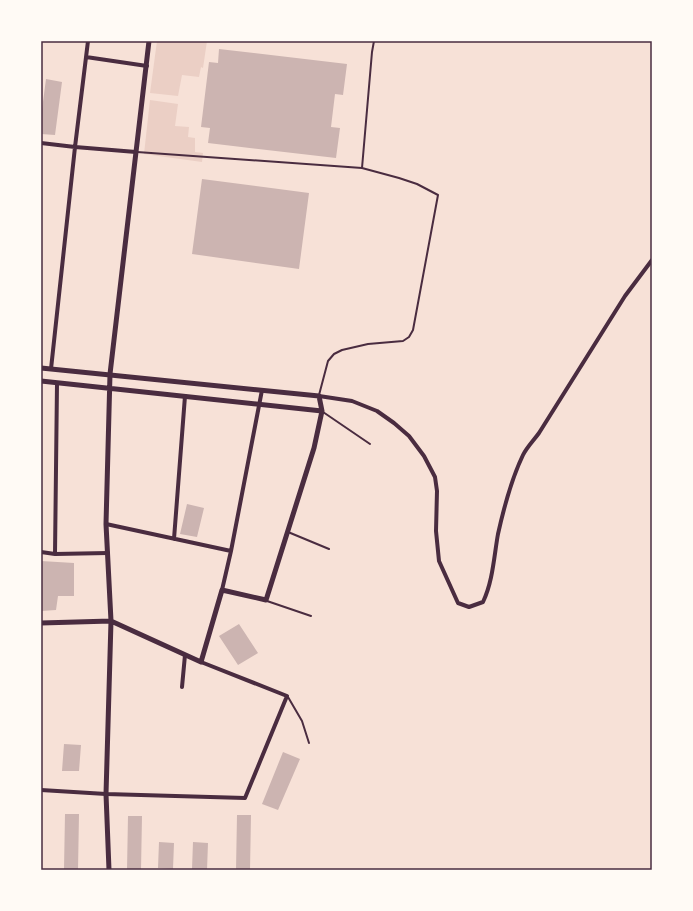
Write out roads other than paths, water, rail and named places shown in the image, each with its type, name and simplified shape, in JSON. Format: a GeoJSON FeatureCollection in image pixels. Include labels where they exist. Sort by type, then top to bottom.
{"type":"FeatureCollection","features":[{"type":"Feature","properties":{"kind":"street"},"geometry":{"type":"LineString","coordinates":[[51,369],[88,41]]}},
{"type":"Feature","properties":{"kind":"street"},"geometry":{"type":"LineString","coordinates":[[109,870],[106,794],[110,621],[106,524],[110,374],[149,41]]}},
{"type":"Feature","properties":{"kind":"street"},"geometry":{"type":"LineString","coordinates":[[86,57],[147,66]]}},
{"type":"Feature","properties":{"kind":"street"},"geometry":{"type":"LineString","coordinates":[[41,143],[136,152]]}},
{"type":"Feature","properties":{"kind":"street"},"geometry":{"type":"LineString","coordinates":[[41,368],[319,396],[352,401],[377,410],[409,436],[424,456],[435,478],[437,491],[436,531],[439,561],[458,603],[469,607],[483,602],[487,594],[493,569],[498,534],[511,483],[524,454],[539,433],[625,296],[652,260]]}},
{"type":"Feature","properties":{"kind":"street"},"geometry":{"type":"LineString","coordinates":[[41,381],[57,384],[322,411]]}},
{"type":"Feature","properties":{"kind":"street"},"geometry":{"type":"LineString","coordinates":[[55,554],[57,384]]}},
{"type":"Feature","properties":{"kind":"street"},"geometry":{"type":"LineString","coordinates":[[201,662],[222,590],[231,551],[262,390]]}},
{"type":"Feature","properties":{"kind":"street"},"geometry":{"type":"LineString","coordinates":[[174,539],[184,396]]}},
{"type":"Feature","properties":{"kind":"street"},"geometry":{"type":"LineString","coordinates":[[222,590],[266,600],[314,448],[322,411],[319,396]]}},
{"type":"Feature","properties":{"kind":"street"},"geometry":{"type":"LineString","coordinates":[[106,524],[231,551]]}},
{"type":"Feature","properties":{"kind":"street"},"geometry":{"type":"LineString","coordinates":[[41,552],[55,554],[108,553]]}},
{"type":"Feature","properties":{"kind":"street"},"geometry":{"type":"LineString","coordinates":[[41,623],[110,621],[201,662],[287,696],[245,798],[106,794],[41,790]]}},
{"type":"Feature","properties":{"kind":"street"},"geometry":{"type":"LineString","coordinates":[[182,687],[185,655]]}},
{"type":"Feature","properties":{"kind":"lane"},"geometry":{"type":"LineString","coordinates":[[362,168],[374,41]]}},
{"type":"Feature","properties":{"kind":"lane"},"geometry":{"type":"LineString","coordinates":[[136,152],[362,168],[417,184],[438,195],[413,330],[409,337],[403,341],[368,344],[342,350],[334,354],[328,361],[319,396]]}},
{"type":"Feature","properties":{"kind":"lane"},"geometry":{"type":"LineString","coordinates":[[322,411],[370,444]]}},
{"type":"Feature","properties":{"kind":"lane"},"geometry":{"type":"LineString","coordinates":[[288,532],[329,549]]}},
{"type":"Feature","properties":{"kind":"lane"},"geometry":{"type":"LineString","coordinates":[[266,600],[311,616]]}},
{"type":"Feature","properties":{"kind":"lane"},"geometry":{"type":"LineString","coordinates":[[287,696],[302,721],[309,744]]}}]}
